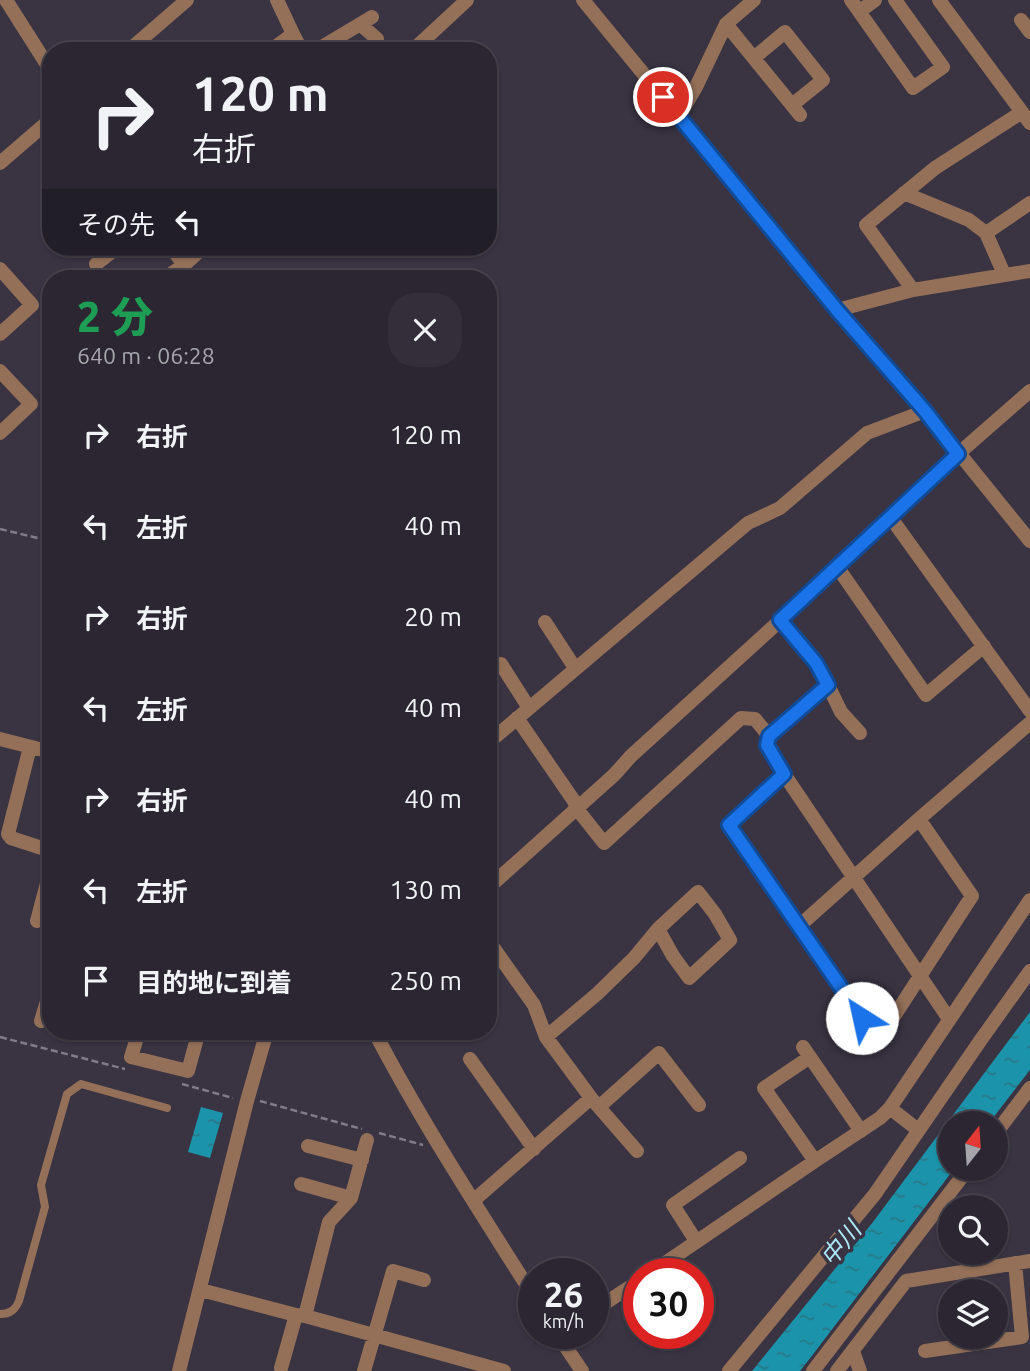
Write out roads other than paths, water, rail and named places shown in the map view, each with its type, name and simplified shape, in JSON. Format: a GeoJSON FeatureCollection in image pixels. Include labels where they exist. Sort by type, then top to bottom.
{"type":"FeatureCollection","features":[{"type":"Feature","properties":{"kind":"street"},"geometry":{"type":"LineString","coordinates":[[138,42],[187,0]]}},
{"type":"Feature","properties":{"kind":"street"},"geometry":{"type":"LineString","coordinates":[[422,42],[467,0]]}},
{"type":"Feature","properties":{"kind":"street"},"geometry":{"type":"LineString","coordinates":[[583,0],[1030,541]]}},
{"type":"Feature","properties":{"kind":"street"},"geometry":{"type":"LineString","coordinates":[[679,116],[726,24],[754,0]]}},
{"type":"Feature","properties":{"kind":"street"},"geometry":{"type":"LineString","coordinates":[[875,0],[856,5],[913,88],[943,67],[895,0]]}},
{"type":"Feature","properties":{"kind":"street"},"geometry":{"type":"LineString","coordinates":[[913,290],[866,225],[935,167],[1026,118],[939,0]]}},
{"type":"Feature","properties":{"kind":"street"},"geometry":{"type":"LineString","coordinates":[[11,2],[42,55]]}},
{"type":"Feature","properties":{"kind":"street"},"geometry":{"type":"LineString","coordinates":[[283,3],[297,42]]}},
{"type":"Feature","properties":{"kind":"street"},"geometry":{"type":"LineString","coordinates":[[330,42],[366,21],[377,39]]}},
{"type":"Feature","properties":{"kind":"street"},"geometry":{"type":"LineString","coordinates":[[726,24],[796,110],[823,80],[785,32],[755,57]]}},
{"type":"Feature","properties":{"kind":"street"},"geometry":{"type":"LineString","coordinates":[[282,42],[293,34]]}},
{"type":"Feature","properties":{"kind":"street"},"geometry":{"type":"LineString","coordinates":[[0,163],[42,127]]}},
{"type":"Feature","properties":{"kind":"street"},"geometry":{"type":"LineString","coordinates":[[904,193],[969,220],[986,233],[1004,274]]}},
{"type":"Feature","properties":{"kind":"street"},"geometry":{"type":"LineString","coordinates":[[986,233],[1030,203]]}},
{"type":"Feature","properties":{"kind":"street"},"geometry":{"type":"LineString","coordinates":[[96,264],[106,256]]}},
{"type":"Feature","properties":{"kind":"street"},"geometry":{"type":"LineString","coordinates":[[178,256],[184,265]]}},
{"type":"Feature","properties":{"kind":"street"},"geometry":{"type":"LineString","coordinates":[[177,270],[194,256]]}},
{"type":"Feature","properties":{"kind":"street"},"geometry":{"type":"LineString","coordinates":[[0,269],[32,304],[0,334]]}},
{"type":"Feature","properties":{"kind":"street"},"geometry":{"type":"LineString","coordinates":[[837,310],[913,290],[1030,271]]}},
{"type":"Feature","properties":{"kind":"street"},"geometry":{"type":"LineString","coordinates":[[0,371],[31,404],[0,433]]}},
{"type":"Feature","properties":{"kind":"street"},"geometry":{"type":"LineString","coordinates":[[497,880],[578,809],[631,756],[838,568],[958,454],[1030,391]]}},
{"type":"Feature","properties":{"kind":"street"},"geometry":{"type":"LineString","coordinates":[[497,735],[748,523],[780,508],[867,433],[925,411]]}},
{"type":"Feature","properties":{"kind":"street"},"geometry":{"type":"LineString","coordinates":[[891,517],[1030,711]]}},
{"type":"Feature","properties":{"kind":"street"},"geometry":{"type":"LineString","coordinates":[[838,568],[926,695],[984,646]]}},
{"type":"Feature","properties":{"kind":"street"},"geometry":{"type":"LineString","coordinates":[[780,620],[816,663],[841,712],[860,733]]}},
{"type":"Feature","properties":{"kind":"street"},"geometry":{"type":"LineString","coordinates":[[545,622],[575,668]]}},
{"type":"Feature","properties":{"kind":"street"},"geometry":{"type":"LineString","coordinates":[[501,664],[529,708]]}},
{"type":"Feature","properties":{"kind":"street"},"geometry":{"type":"LineString","coordinates":[[828,685],[769,736],[767,745],[949,1019]]}},
{"type":"Feature","properties":{"kind":"street"},"geometry":{"type":"LineString","coordinates":[[517,718],[604,843],[741,718],[755,719],[769,736]]}},
{"type":"Feature","properties":{"kind":"street"},"geometry":{"type":"LineString","coordinates":[[799,928],[1030,723]]}},
{"type":"Feature","properties":{"kind":"street"},"geometry":{"type":"LineString","coordinates":[[0,738],[42,750]]}},
{"type":"Feature","properties":{"kind":"street"},"geometry":{"type":"LineString","coordinates":[[30,747],[4,836],[42,847]]}},
{"type":"Feature","properties":{"kind":"street"},"geometry":{"type":"LineString","coordinates":[[784,774],[729,825],[878,1041],[972,896],[919,819]]}},
{"type":"Feature","properties":{"kind":"street"},"geometry":{"type":"LineString","coordinates":[[546,1037],[597,994],[634,958],[658,929],[698,892],[730,940],[689,978],[658,929]]}},
{"type":"Feature","properties":{"kind":"street"},"geometry":{"type":"LineString","coordinates":[[672,1258],[880,1118],[890,1108],[1030,900]]}},
{"type":"Feature","properties":{"kind":"street"},"geometry":{"type":"LineString","coordinates":[[37,921],[42,902]]}},
{"type":"Feature","properties":{"kind":"street"},"geometry":{"type":"LineString","coordinates":[[497,953],[534,1005],[546,1037],[637,1151]]}},
{"type":"Feature","properties":{"kind":"street"},"geometry":{"type":"LineString","coordinates":[[729,1371],[875,1194],[1030,971]]}},
{"type":"Feature","properties":{"kind":"street"},"geometry":{"type":"LineString","coordinates":[[136,1040],[131,1057],[188,1071],[197,1040]]}},
{"type":"Feature","properties":{"kind":"street"},"geometry":{"type":"LineString","coordinates":[[179,1371],[264,1040]]}},
{"type":"Feature","properties":{"kind":"street"},"geometry":{"type":"LineString","coordinates":[[379,1040],[473,1201],[518,1272]]}},
{"type":"Feature","properties":{"kind":"street"},"geometry":{"type":"LineString","coordinates":[[815,1161],[764,1088],[806,1052],[861,1131]]}},
{"type":"Feature","properties":{"kind":"street"},"geometry":{"type":"LineString","coordinates":[[473,1201],[534,1149],[659,1053],[699,1105]]}},
{"type":"Feature","properties":{"kind":"street"},"geometry":{"type":"LineString","coordinates":[[470,1059],[534,1149]]}},
{"type":"Feature","properties":{"kind":"street"},"geometry":{"type":"LineString","coordinates":[[1008,1117],[1030,1088]]}},
{"type":"Feature","properties":{"kind":"street"},"geometry":{"type":"LineString","coordinates":[[890,1108],[918,1130]]}},
{"type":"Feature","properties":{"kind":"street"},"geometry":{"type":"LineString","coordinates":[[281,1368],[329,1222],[351,1198],[371,1134]]}},
{"type":"Feature","properties":{"kind":"street"},"geometry":{"type":"LineString","coordinates":[[309,1146],[362,1160]]}},
{"type":"Feature","properties":{"kind":"street"},"geometry":{"type":"LineString","coordinates":[[696,1241],[673,1205],[740,1158]]}},
{"type":"Feature","properties":{"kind":"street"},"geometry":{"type":"LineString","coordinates":[[813,1371],[959,1181]]}},
{"type":"Feature","properties":{"kind":"street"},"geometry":{"type":"LineString","coordinates":[[301,1184],[351,1198]]}},
{"type":"Feature","properties":{"kind":"street"},"geometry":{"type":"LineString","coordinates":[[837,1371],[906,1280],[1023,1262],[1022,1337],[925,1351]]}},
{"type":"Feature","properties":{"kind":"street"},"geometry":{"type":"LineString","coordinates":[[364,1371],[393,1271],[424,1280]]}},
{"type":"Feature","properties":{"kind":"street"},"geometry":{"type":"LineString","coordinates":[[201,1290],[504,1371]]}},
{"type":"Feature","properties":{"kind":"street"},"geometry":{"type":"LineString","coordinates":[[567,1349],[582,1371]]}},
{"type":"Feature","properties":{"kind":"street"},"geometry":{"type":"LineString","coordinates":[[853,1351],[860,1371]]}},
{"type":"Feature","properties":{"kind":"lane"},"geometry":{"type":"LineString","coordinates":[[0,1314],[10,1313],[19,1301],[45,1207],[41,1185],[67,1094],[81,1084],[167,1108]]}},
{"type":"Feature","properties":{"kind":"water"},"geometry":{"type":"Polygon","coordinates":[[[1030,1012],[1030,1070],[998,1111],[956,1111],[1030,1012]]]}},
{"type":"Feature","properties":{"kind":"water"},"geometry":{"type":"Polygon","coordinates":[[[201,1107],[223,1113],[210,1158],[188,1152],[201,1107]]]}},
{"type":"Feature","properties":{"kind":"water"},"geometry":{"type":"Polygon","coordinates":[[[938,1135],[938,1181],[945,1181],[800,1371],[752,1371],[873,1222],[938,1135]]]}},
{"type":"Feature","properties":{"kind":"water label","name":"中川"},"geometry":{"type":"Point","coordinates":[841,1244]}}]}
